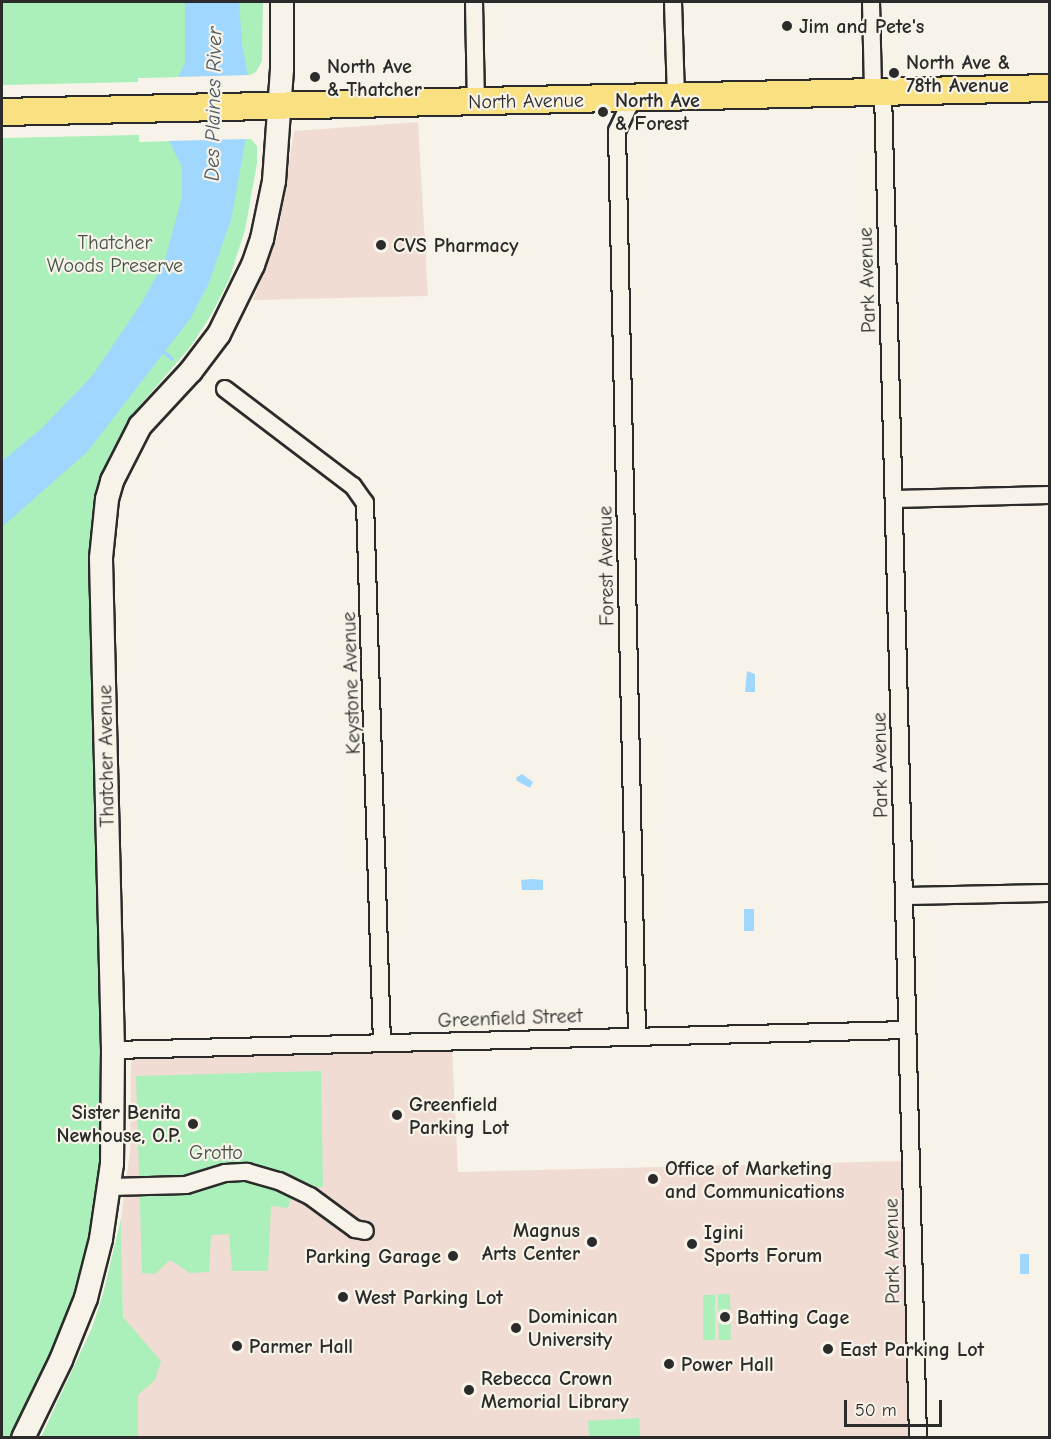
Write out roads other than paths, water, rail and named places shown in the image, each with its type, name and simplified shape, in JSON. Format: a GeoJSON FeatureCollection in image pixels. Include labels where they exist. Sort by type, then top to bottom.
{"type":"FeatureCollection","features":[{"type":"Feature","properties":{"kind":"main road","name":"North Avenue"},"geometry":{"type":"LineString","coordinates":[[2,112],[1050,88]]}},
{"type":"Feature","properties":{"kind":"street","name":"Thatcher Avenue"},"geometry":{"type":"LineString","coordinates":[[22,1437],[61,1360],[86,1298],[101,1239],[110,1187],[115,1128],[101,570],[102,523],[112,481],[140,426],[190,371],[219,334],[253,265],[262,239],[273,181],[280,105],[282,2]]}},
{"type":"Feature","properties":{"kind":"street"},"geometry":{"type":"LineString","coordinates":[[474,2],[476,102]]}},
{"type":"Feature","properties":{"kind":"street"},"geometry":{"type":"LineString","coordinates":[[673,2],[676,98]]}},
{"type":"Feature","properties":{"kind":"street","name":"Park Avenue"},"geometry":{"type":"LineString","coordinates":[[871,2],[878,92],[894,500],[918,1437]]}},
{"type":"Feature","properties":{"kind":"street","name":"Forest Avenue"},"geometry":{"type":"LineString","coordinates":[[632,99],[617,131],[638,1036]]}},
{"type":"Feature","properties":{"kind":"street","name":"Keystone Avenue"},"geometry":{"type":"LineString","coordinates":[[225,389],[353,486],[365,502],[382,1043]]}},
{"type":"Feature","properties":{"kind":"street"},"geometry":{"type":"LineString","coordinates":[[894,500],[1050,495]]}},
{"type":"Feature","properties":{"kind":"street"},"geometry":{"type":"LineString","coordinates":[[904,896],[1050,893]]}},
{"type":"Feature","properties":{"kind":"street","name":"Greenfield Street"},"geometry":{"type":"LineString","coordinates":[[113,1050],[907,1030]]}},
{"type":"Feature","properties":{"kind":"street"},"geometry":{"type":"LineString","coordinates":[[110,1187],[186,1185],[225,1173],[247,1172],[279,1181],[310,1196],[355,1229],[365,1231]]}},
{"type":"Feature","properties":{"kind":"water","name":"Des Plaines River"},"geometry":{"type":"Polygon","coordinates":[[[185,2],[239,2],[242,44],[248,76],[245,143],[231,220],[208,285],[190,319],[87,452],[2,527],[2,461],[41,429],[92,376],[141,304],[164,263],[182,197],[182,167],[169,141],[178,77],[185,63],[185,2]]]}},
{"type":"Feature","properties":{"kind":"water"},"geometry":{"type":"Polygon","coordinates":[[[747,671],[755,674],[755,692],[745,692],[747,671]]]}},
{"type":"Feature","properties":{"kind":"water"},"geometry":{"type":"Polygon","coordinates":[[[522,774],[533,782],[530,788],[517,781],[516,778],[522,774]]]}},
{"type":"Feature","properties":{"kind":"water"},"geometry":{"type":"Polygon","coordinates":[[[521,880],[543,880],[543,890],[522,890],[521,880]]]}},
{"type":"Feature","properties":{"kind":"water"},"geometry":{"type":"Polygon","coordinates":[[[744,909],[754,909],[754,931],[744,931],[744,909]]]}},
{"type":"Feature","properties":{"kind":"water"},"geometry":{"type":"Polygon","coordinates":[[[1020,1254],[1029,1254],[1029,1274],[1020,1274],[1020,1254]]]}},
{"type":"Feature","properties":{"kind":"waterway"},"geometry":{"type":"LineString","coordinates":[[159,348],[172,359]]}},
{"type":"Feature","properties":{"kind":"place","name":"Jim and Pete's"},"geometry":{"type":"Point","coordinates":[787,26]}},
{"type":"Feature","properties":{"kind":"place","name":"North Ave & 78th Avenue"},"geometry":{"type":"Point","coordinates":[894,73]}},
{"type":"Feature","properties":{"kind":"place","name":"North Ave & Thatcher"},"geometry":{"type":"Point","coordinates":[315,77]}},
{"type":"Feature","properties":{"kind":"place","name":"North Ave & Forest"},"geometry":{"type":"Point","coordinates":[603,112]}},
{"type":"Feature","properties":{"kind":"place","name":"CVS Pharmacy"},"geometry":{"type":"Point","coordinates":[381,245]}},
{"type":"Feature","properties":{"kind":"place","name":"Greenfield Parking Lot"},"geometry":{"type":"Point","coordinates":[397,1115]}},
{"type":"Feature","properties":{"kind":"place","name":"Sister Benita Newhouse, O.P."},"geometry":{"type":"Point","coordinates":[193,1124]}},
{"type":"Feature","properties":{"kind":"place","name":"Office of Marketing and Communications"},"geometry":{"type":"Point","coordinates":[653,1179]}},
{"type":"Feature","properties":{"kind":"place","name":"Magnus Arts Center"},"geometry":{"type":"Point","coordinates":[592,1242]}},
{"type":"Feature","properties":{"kind":"place","name":"Igini Sports Forum"},"geometry":{"type":"Point","coordinates":[692,1244]}},
{"type":"Feature","properties":{"kind":"place","name":"Parking Garage"},"geometry":{"type":"Point","coordinates":[453,1256]}},
{"type":"Feature","properties":{"kind":"place","name":"West Parking Lot"},"geometry":{"type":"Point","coordinates":[343,1297]}},
{"type":"Feature","properties":{"kind":"place","name":"Batting Cage"},"geometry":{"type":"Point","coordinates":[725,1317]}},
{"type":"Feature","properties":{"kind":"place","name":"Dominican University"},"geometry":{"type":"Point","coordinates":[516,1328]}},
{"type":"Feature","properties":{"kind":"place","name":"Parmer Hall"},"geometry":{"type":"Point","coordinates":[237,1346]}},
{"type":"Feature","properties":{"kind":"place","name":"East Parking Lot"},"geometry":{"type":"Point","coordinates":[828,1349]}},
{"type":"Feature","properties":{"kind":"place","name":"Power Hall"},"geometry":{"type":"Point","coordinates":[669,1364]}},
{"type":"Feature","properties":{"kind":"place","name":"Rebecca Crown Memorial Library"},"geometry":{"type":"Point","coordinates":[469,1390]}},
{"type":"Feature","properties":{"kind":"park label","name":"Thatcher Woods Preserve"},"geometry":{"type":"Point","coordinates":[115,254]}},
{"type":"Feature","properties":{"kind":"park label","name":"Grotto"},"geometry":{"type":"Point","coordinates":[216,1152]}}]}
